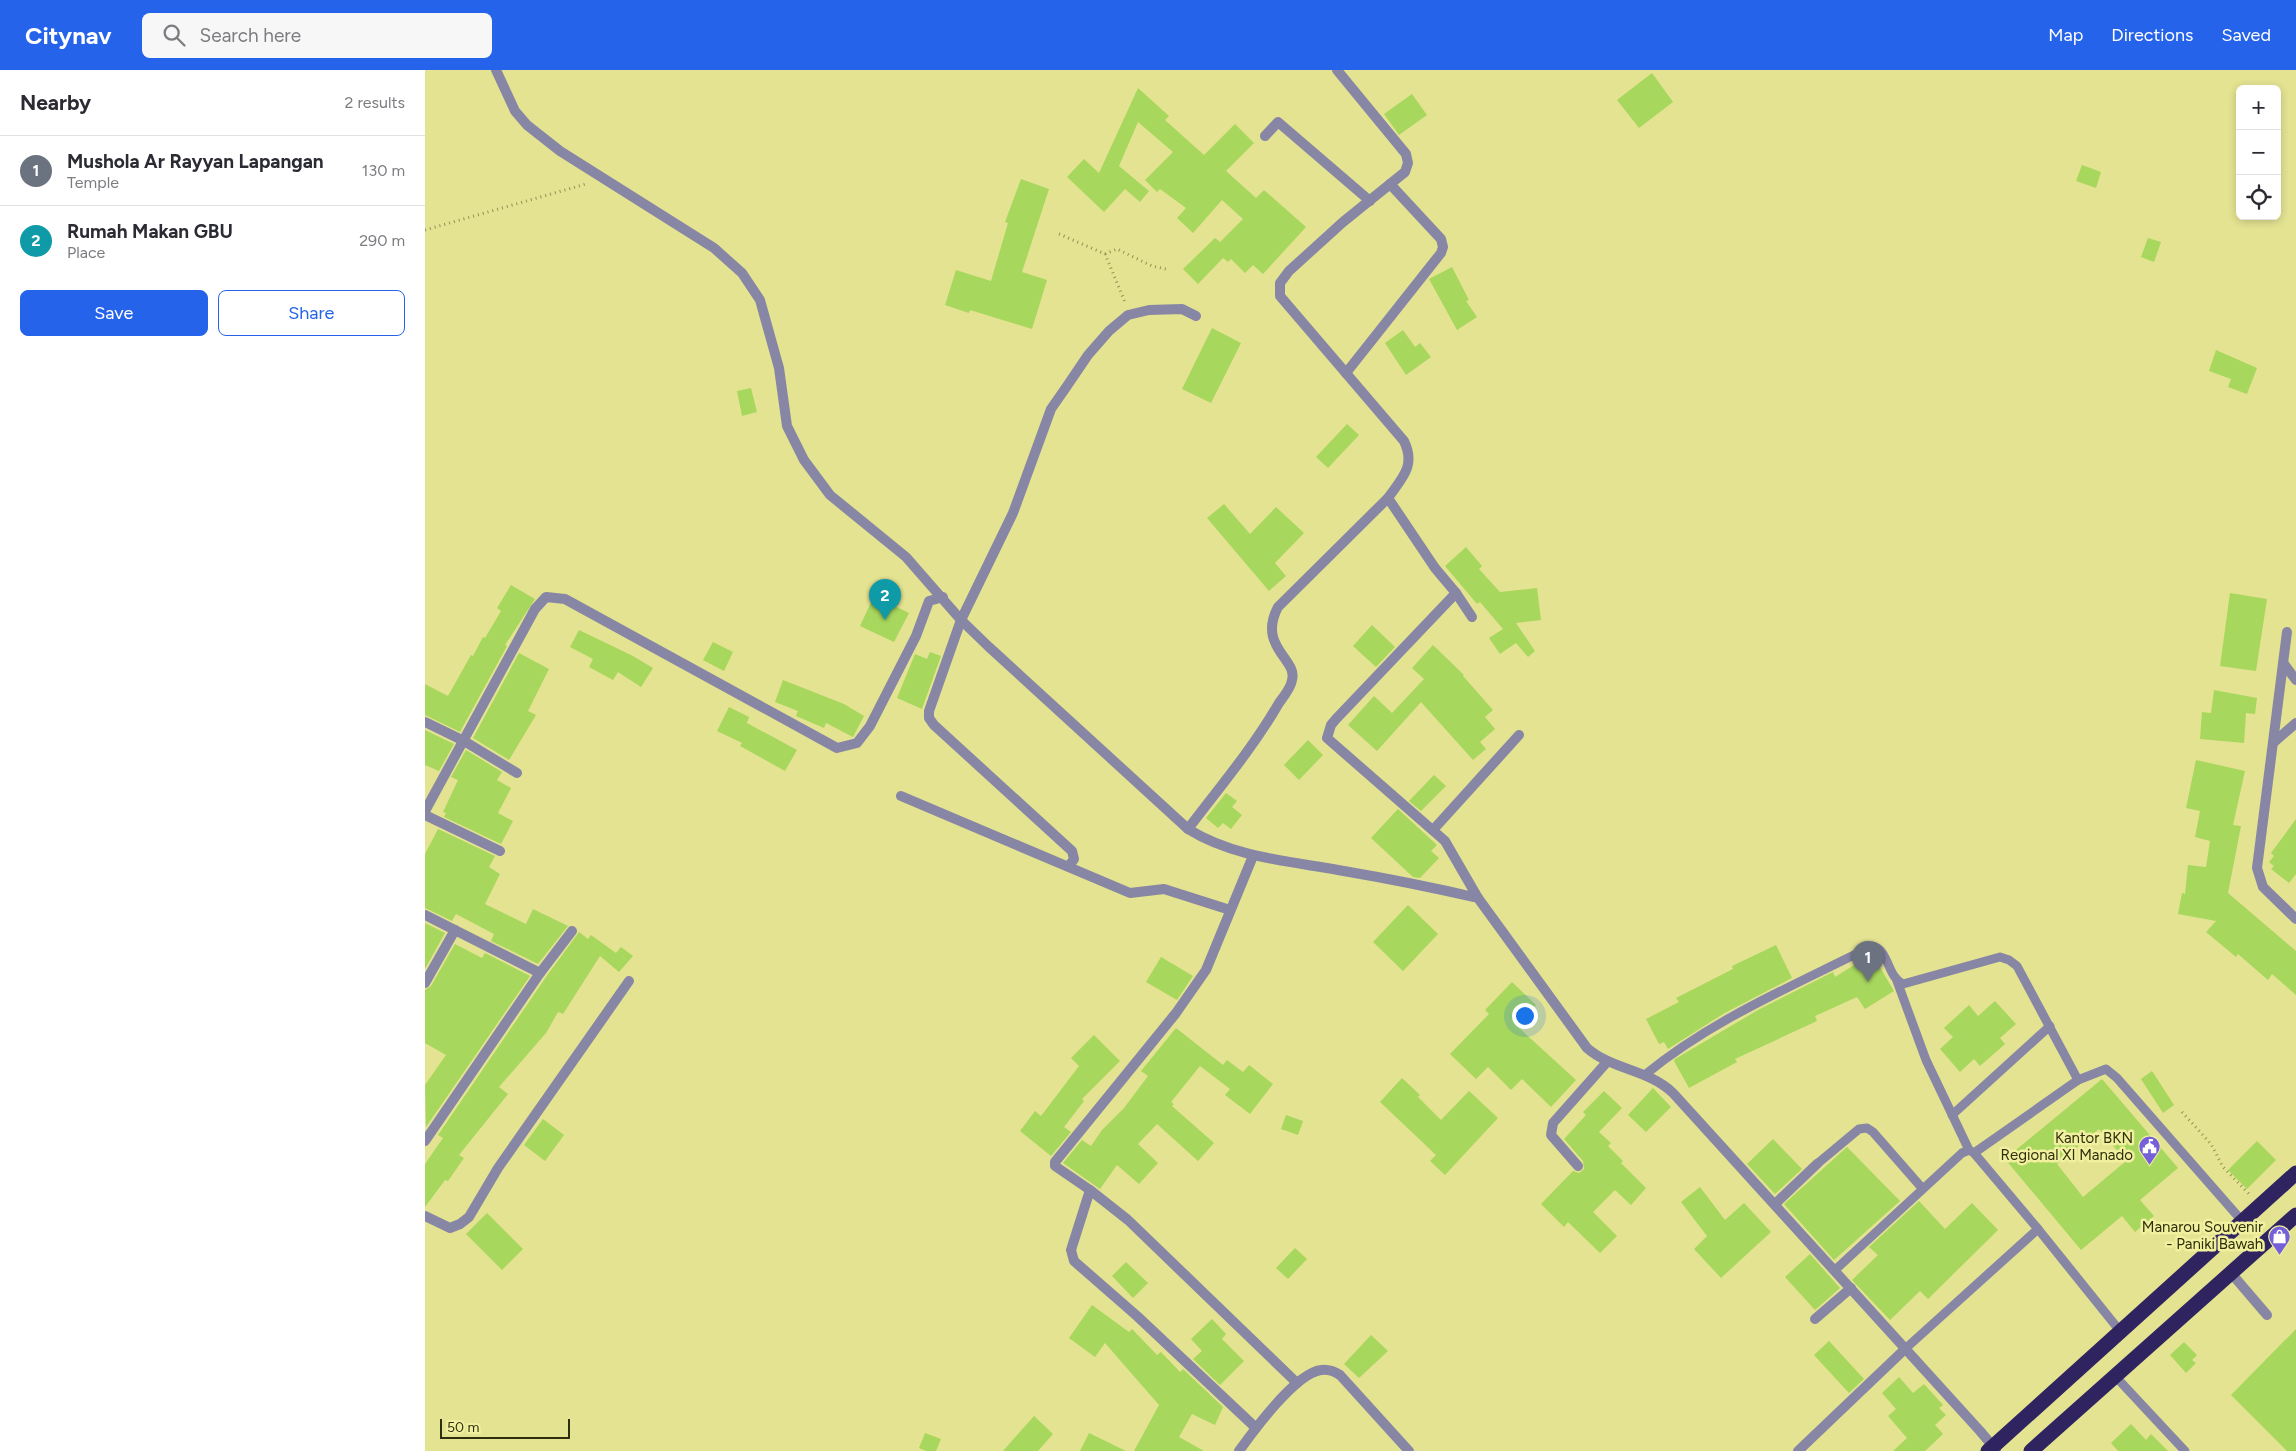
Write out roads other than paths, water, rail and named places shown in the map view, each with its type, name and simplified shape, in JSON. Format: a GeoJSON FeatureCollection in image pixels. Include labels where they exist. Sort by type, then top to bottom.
{"type":"FeatureCollection","features":[{"type":"Feature","properties":{"kind":"highway"},"geometry":{"type":"LineString","coordinates":[[1992,1449],[2296,1173]]}},
{"type":"Feature","properties":{"kind":"highway"},"geometry":{"type":"LineString","coordinates":[[2031,1451],[2296,1215]]}},
{"type":"Feature","properties":{"kind":"street"},"geometry":{"type":"LineString","coordinates":[[496,70],[515,111],[527,125],[560,151],[714,248],[742,273],[759,300],[779,368],[787,426],[804,460],[831,495],[906,557],[943,597],[961,620],[1188,829],[1209,842],[1253,856],[1416,883],[1478,898]]}},
{"type":"Feature","properties":{"kind":"street"},"geometry":{"type":"LineString","coordinates":[[1188,829],[1270,720],[1292,682],[1291,671],[1272,636],[1272,618],[1278,607],[1388,498],[1406,471],[1409,462],[1409,452],[1404,442],[1279,296],[1280,283],[1289,271],[1405,172],[1408,163],[1406,154],[1337,70]]}},
{"type":"Feature","properties":{"kind":"street"},"geometry":{"type":"LineString","coordinates":[[1265,136],[1278,122],[1369,201]]}},
{"type":"Feature","properties":{"kind":"street"},"geometry":{"type":"LineString","coordinates":[[1345,373],[1394,315],[1441,253],[1443,247],[1441,239],[1390,184]]}},
{"type":"Feature","properties":{"kind":"street"},"geometry":{"type":"LineString","coordinates":[[1069,866],[1075,856],[1072,851],[933,725],[929,718],[929,711],[961,620],[1013,513],[1051,409],[1088,355],[1109,331],[1128,315],[1149,310],[1182,309],[1196,316]]}},
{"type":"Feature","properties":{"kind":"street"},"geometry":{"type":"LineString","coordinates":[[1388,498],[1435,568],[1472,617]]}},
{"type":"Feature","properties":{"kind":"street"},"geometry":{"type":"LineString","coordinates":[[1456,594],[1336,719],[1331,725],[1327,738],[1445,841],[1478,898],[1587,1048],[1607,1062],[1646,1074],[1664,1084],[1835,1270],[1992,1449]]}},
{"type":"Feature","properties":{"kind":"street"},"geometry":{"type":"LineString","coordinates":[[425,811],[535,609],[546,597],[565,599],[837,748],[857,743],[870,726],[916,636],[929,601],[943,597]]}},
{"type":"Feature","properties":{"kind":"street"},"geometry":{"type":"LineString","coordinates":[[2287,632],[2257,868],[2263,887],[2296,919]]}},
{"type":"Feature","properties":{"kind":"street"},"geometry":{"type":"LineString","coordinates":[[2284,664],[2296,680]]}},
{"type":"Feature","properties":{"kind":"street"},"geometry":{"type":"LineString","coordinates":[[425,722],[464,741],[517,773]]}},
{"type":"Feature","properties":{"kind":"street"},"geometry":{"type":"LineString","coordinates":[[2273,743],[2296,723]]}},
{"type":"Feature","properties":{"kind":"street"},"geometry":{"type":"LineString","coordinates":[[1433,830],[1519,735]]}},
{"type":"Feature","properties":{"kind":"street"},"geometry":{"type":"LineString","coordinates":[[901,796],[1133,894],[1164,889],[1230,910]]}},
{"type":"Feature","properties":{"kind":"street"},"geometry":{"type":"LineString","coordinates":[[425,815],[500,851]]}},
{"type":"Feature","properties":{"kind":"street"},"geometry":{"type":"LineString","coordinates":[[1253,856],[1217,944],[1201,977],[1165,1028],[1055,1162],[1056,1168],[1090,1190],[1128,1220],[1297,1383]]}},
{"type":"Feature","properties":{"kind":"street"},"geometry":{"type":"LineString","coordinates":[[425,915],[540,973]]}},
{"type":"Feature","properties":{"kind":"street"},"geometry":{"type":"LineString","coordinates":[[425,983],[455,930]]}},
{"type":"Feature","properties":{"kind":"street"},"geometry":{"type":"LineString","coordinates":[[425,1141],[540,973],[572,931]]}},
{"type":"Feature","properties":{"kind":"street"},"geometry":{"type":"LineString","coordinates":[[425,1216],[449,1228],[460,1224],[469,1216],[498,1168],[629,981]]}},
{"type":"Feature","properties":{"kind":"street"},"geometry":{"type":"LineString","coordinates":[[1578,1166],[1551,1135],[1551,1129],[1553,1123],[1607,1062]]}},
{"type":"Feature","properties":{"kind":"street"},"geometry":{"type":"LineString","coordinates":[[1775,1204],[1817,1164]]}},
{"type":"Feature","properties":{"kind":"street"},"geometry":{"type":"LineString","coordinates":[[1090,1190],[1071,1250],[1074,1261],[1137,1316],[1256,1428]]}},
{"type":"Feature","properties":{"kind":"street"},"geometry":{"type":"LineString","coordinates":[[2231,1273],[2267,1315]]}},
{"type":"Feature","properties":{"kind":"street"},"geometry":{"type":"LineString","coordinates":[[1815,1320],[1851,1288]]}},
{"type":"Feature","properties":{"kind":"street"},"geometry":{"type":"LineString","coordinates":[[1798,1451],[1905,1349]]}},
{"type":"Feature","properties":{"kind":"street"},"geometry":{"type":"LineString","coordinates":[[1239,1451],[1256,1428],[1297,1383],[1309,1374],[1321,1370],[1332,1370],[1339,1375],[1409,1451]]}},
{"type":"Feature","properties":{"kind":"lane"},"geometry":{"type":"LineString","coordinates":[[1646,1074],[1670,1054],[1709,1029],[1872,946],[1877,947],[1897,981],[1926,1060],[1971,1151],[2038,1229],[2120,1331]]}},
{"type":"Feature","properties":{"kind":"lane"},"geometry":{"type":"LineString","coordinates":[[1897,981],[1903,984],[2000,957],[2009,960],[2017,966],[2078,1080]]}},
{"type":"Feature","properties":{"kind":"lane"},"geometry":{"type":"LineString","coordinates":[[1953,1115],[2050,1026]]}},
{"type":"Feature","properties":{"kind":"lane"},"geometry":{"type":"LineString","coordinates":[[1835,1270],[1962,1153],[1971,1151],[2078,1080],[2095,1072],[2106,1070],[2112,1072],[2243,1222]]}},
{"type":"Feature","properties":{"kind":"lane"},"geometry":{"type":"LineString","coordinates":[[1817,1164],[1859,1129],[1867,1128],[1873,1132],[1922,1188]]}},
{"type":"Feature","properties":{"kind":"lane"},"geometry":{"type":"LineString","coordinates":[[1905,1349],[2038,1229]]}},
{"type":"Feature","properties":{"kind":"lane"},"geometry":{"type":"LineString","coordinates":[[2115,1376],[2185,1451]]}},
{"type":"Feature","properties":{"kind":"place","name":"Rumah Makan GBU"},"geometry":{"type":"Point","coordinates":[885,620]}},
{"type":"Feature","properties":{"kind":"place","name":"Mushola Ar Rayyan Lapangan"},"geometry":{"type":"Point","coordinates":[1868,982]}},
{"type":"Feature","properties":{"kind":"place","name":"Kantor BKN Regional XI Manado"},"geometry":{"type":"Point","coordinates":[2149,1166]}},
{"type":"Feature","properties":{"kind":"place","name":"Manarou Souvenir - Paniki Bawah"},"geometry":{"type":"Point","coordinates":[2279,1255]}}]}
